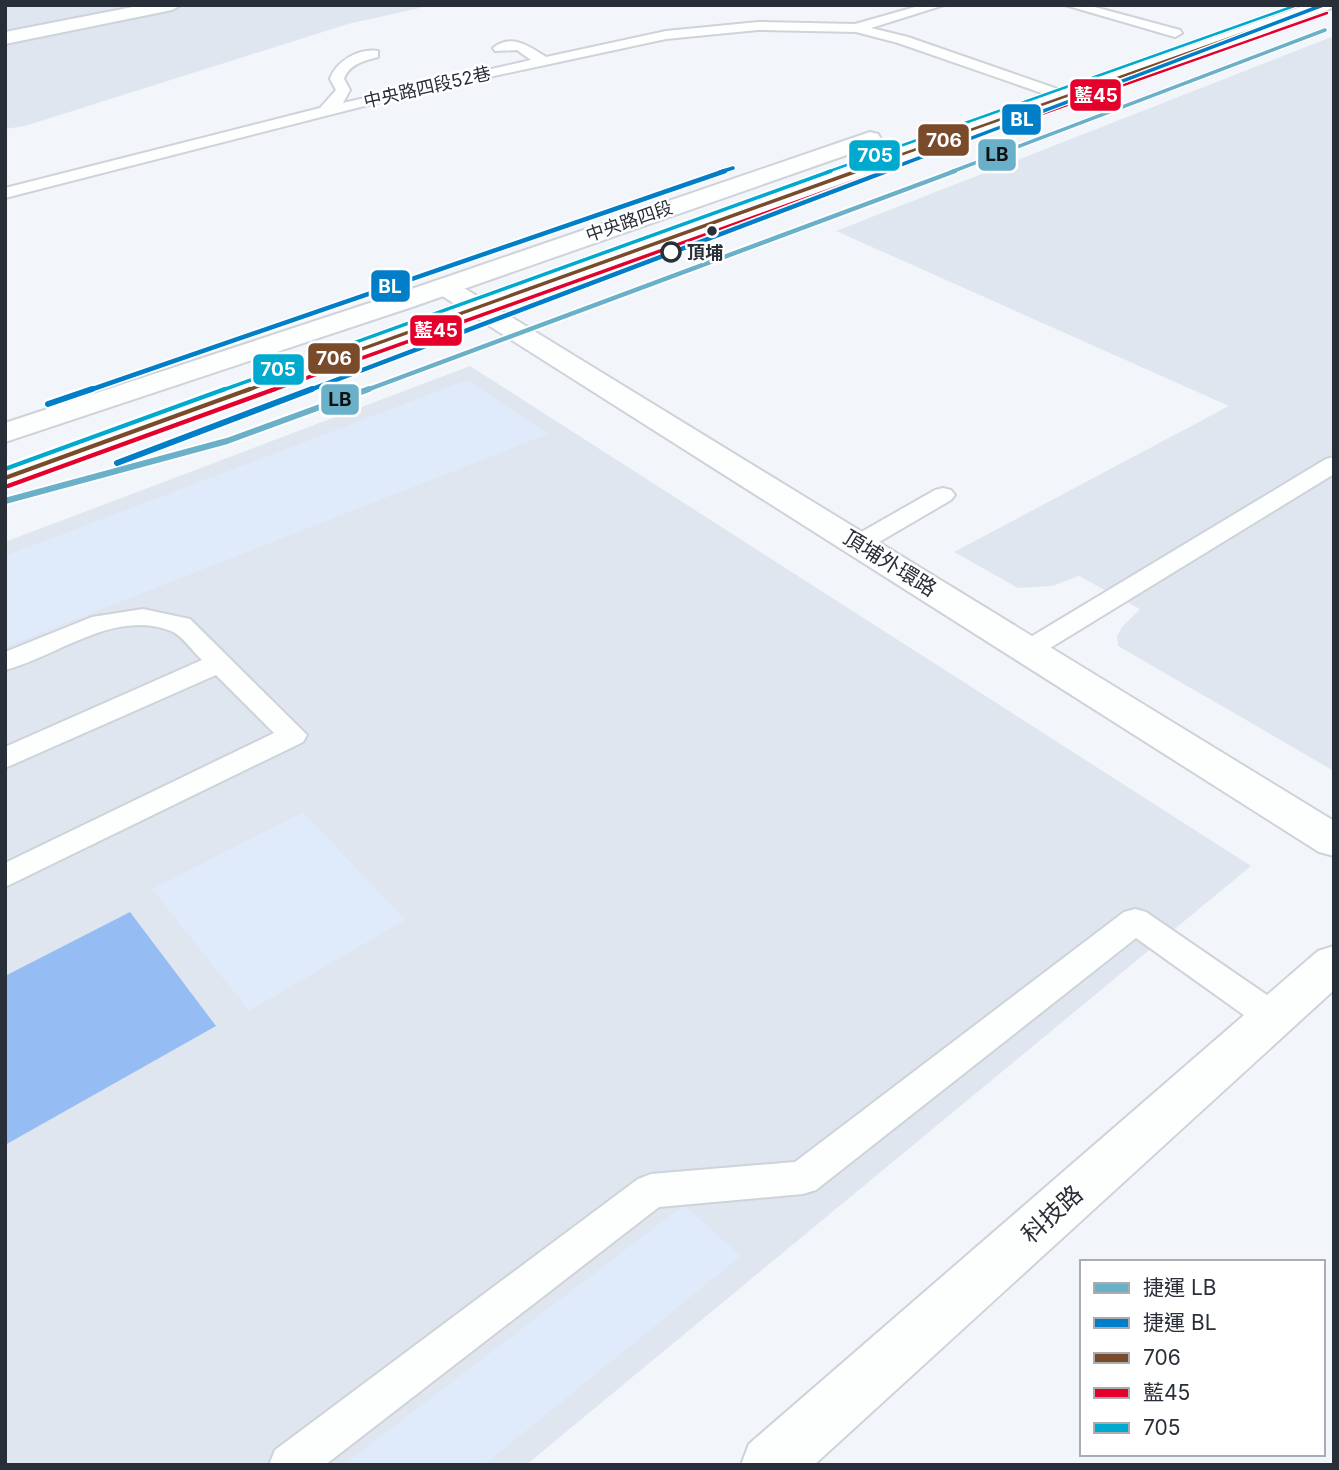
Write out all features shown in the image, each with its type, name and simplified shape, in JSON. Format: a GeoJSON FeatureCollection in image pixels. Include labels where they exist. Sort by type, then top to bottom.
{"type":"FeatureCollection","features":[{"type":"Feature","properties":{"kind":"main road"},"geometry":{"type":"LineString","coordinates":[[5,38],[172,5]]}},
{"type":"Feature","properties":{"kind":"main road","name":"中央路四段"},"geometry":{"type":"LineString","coordinates":[[5,433],[445,287],[802,162],[1013,92],[1027,84],[1252,5]]}},
{"type":"Feature","properties":{"kind":"main road","name":"中央路四段"},"geometry":{"type":"LineString","coordinates":[[5,478],[1324,5]]}},
{"type":"Feature","properties":{"kind":"main road","name":"頂埔外環路"},"geometry":{"type":"LineString","coordinates":[[445,287],[1334,841]]}},
{"type":"Feature","properties":{"kind":"main road","name":"科技路"},"geometry":{"type":"LineString","coordinates":[[770,1465],[1334,963]]}},
{"type":"Feature","properties":{"kind":"lane","name":"中央路四段52巷"},"geometry":{"type":"LineString","coordinates":[[856,28],[938,5]]}},
{"type":"Feature","properties":{"kind":"lane"},"geometry":{"type":"LineString","coordinates":[[1071,5],[1175,33]]}},
{"type":"Feature","properties":{"kind":"lane","name":"中央路四段52巷"},"geometry":{"type":"LineString","coordinates":[[5,193],[326,111],[542,61],[666,35],[758,26],[856,28],[903,40],[1067,97]]}},
{"type":"Feature","properties":{"kind":"lane"},"geometry":{"type":"LineString","coordinates":[[499,48],[519,45],[542,61]]}},
{"type":"Feature","properties":{"kind":"lane"},"geometry":{"type":"LineString","coordinates":[[326,111],[343,90],[337,79],[346,63],[373,54]]}},
{"type":"Feature","properties":{"kind":"lane"},"geometry":{"type":"LineString","coordinates":[[1028,650],[1334,464]]}},
{"type":"Feature","properties":{"kind":"lane"},"geometry":{"type":"LineString","coordinates":[[858,544],[943,495]]}},
{"type":"Feature","properties":{"kind":"lane"},"geometry":{"type":"LineString","coordinates":[[5,662],[101,623],[143,617],[180,625],[293,734],[5,876]]}},
{"type":"Feature","properties":{"kind":"lane"},"geometry":{"type":"LineString","coordinates":[[5,758],[219,663]]}},
{"type":"Feature","properties":{"kind":"lane"},"geometry":{"type":"LineString","coordinates":[[290,1465],[651,1191],[803,1178],[1135,921],[1274,1018]]}},
{"type":"Feature","properties":{"kind":"shaded area"},"geometry":{"type":"Polygon","coordinates":[[[5,5],[433,5],[348,24],[25,126],[5,129],[5,5]]]}},
{"type":"Feature","properties":{"kind":"shaded area"},"geometry":{"type":"Polygon","coordinates":[[[1334,36],[1334,771],[1118,646],[1117,636],[1122,627],[1140,609],[1079,576],[1052,586],[1018,588],[954,552],[1229,406],[836,231],[1334,36]]]}},
{"type":"Feature","properties":{"kind":"shaded area"},"geometry":{"type":"Polygon","coordinates":[[[470,366],[1251,866],[526,1465],[5,1465],[5,542],[470,366]]]}},
{"type":"Feature","properties":{"kind":"shaded area"},"geometry":{"type":"Polygon","coordinates":[[[467,380],[548,434],[5,647],[5,556],[467,380]]]}},
{"type":"Feature","properties":{"kind":"shaded area"},"geometry":{"type":"Polygon","coordinates":[[[303,812],[405,920],[249,1011],[152,889],[303,812]]]}},
{"type":"Feature","properties":{"kind":"shaded area"},"geometry":{"type":"Polygon","coordinates":[[[684,1205],[741,1256],[484,1465],[343,1465],[684,1205]]]}},
{"type":"Feature","properties":{"kind":"water"},"geometry":{"type":"Polygon","coordinates":[[[130,912],[216,1026],[5,1145],[5,976],[130,912]]]}},
{"type":"Feature","properties":{"kind":"metro line","name":"BL"},"geometry":{"type":"LineString","coordinates":[[117,463],[1323,5]]}},
{"type":"Feature","properties":{"kind":"metro line","name":"LB"},"geometry":{"type":"LineString","coordinates":[[5,501],[227,441],[755,247],[1325,30]]}},
{"type":"Feature","properties":{"kind":"metro line","name":"BL"},"geometry":{"type":"LineString","coordinates":[[48,404],[733,168]]}},
{"type":"Feature","properties":{"kind":"transit line","name":"705"},"geometry":{"type":"LineString","coordinates":[[5,469],[516,283],[1297,5]]}},
{"type":"Feature","properties":{"kind":"transit line","name":"706"},"geometry":{"type":"LineString","coordinates":[[5,478],[519,291],[1323,5]]}},
{"type":"Feature","properties":{"kind":"transit line","name":"藍45"},"geometry":{"type":"LineString","coordinates":[[8,486],[522,299],[1327,13]]}},
{"type":"Feature","properties":{"kind":"place","name":"頂埔"},"geometry":{"type":"Point","coordinates":[671,252]}}]}
